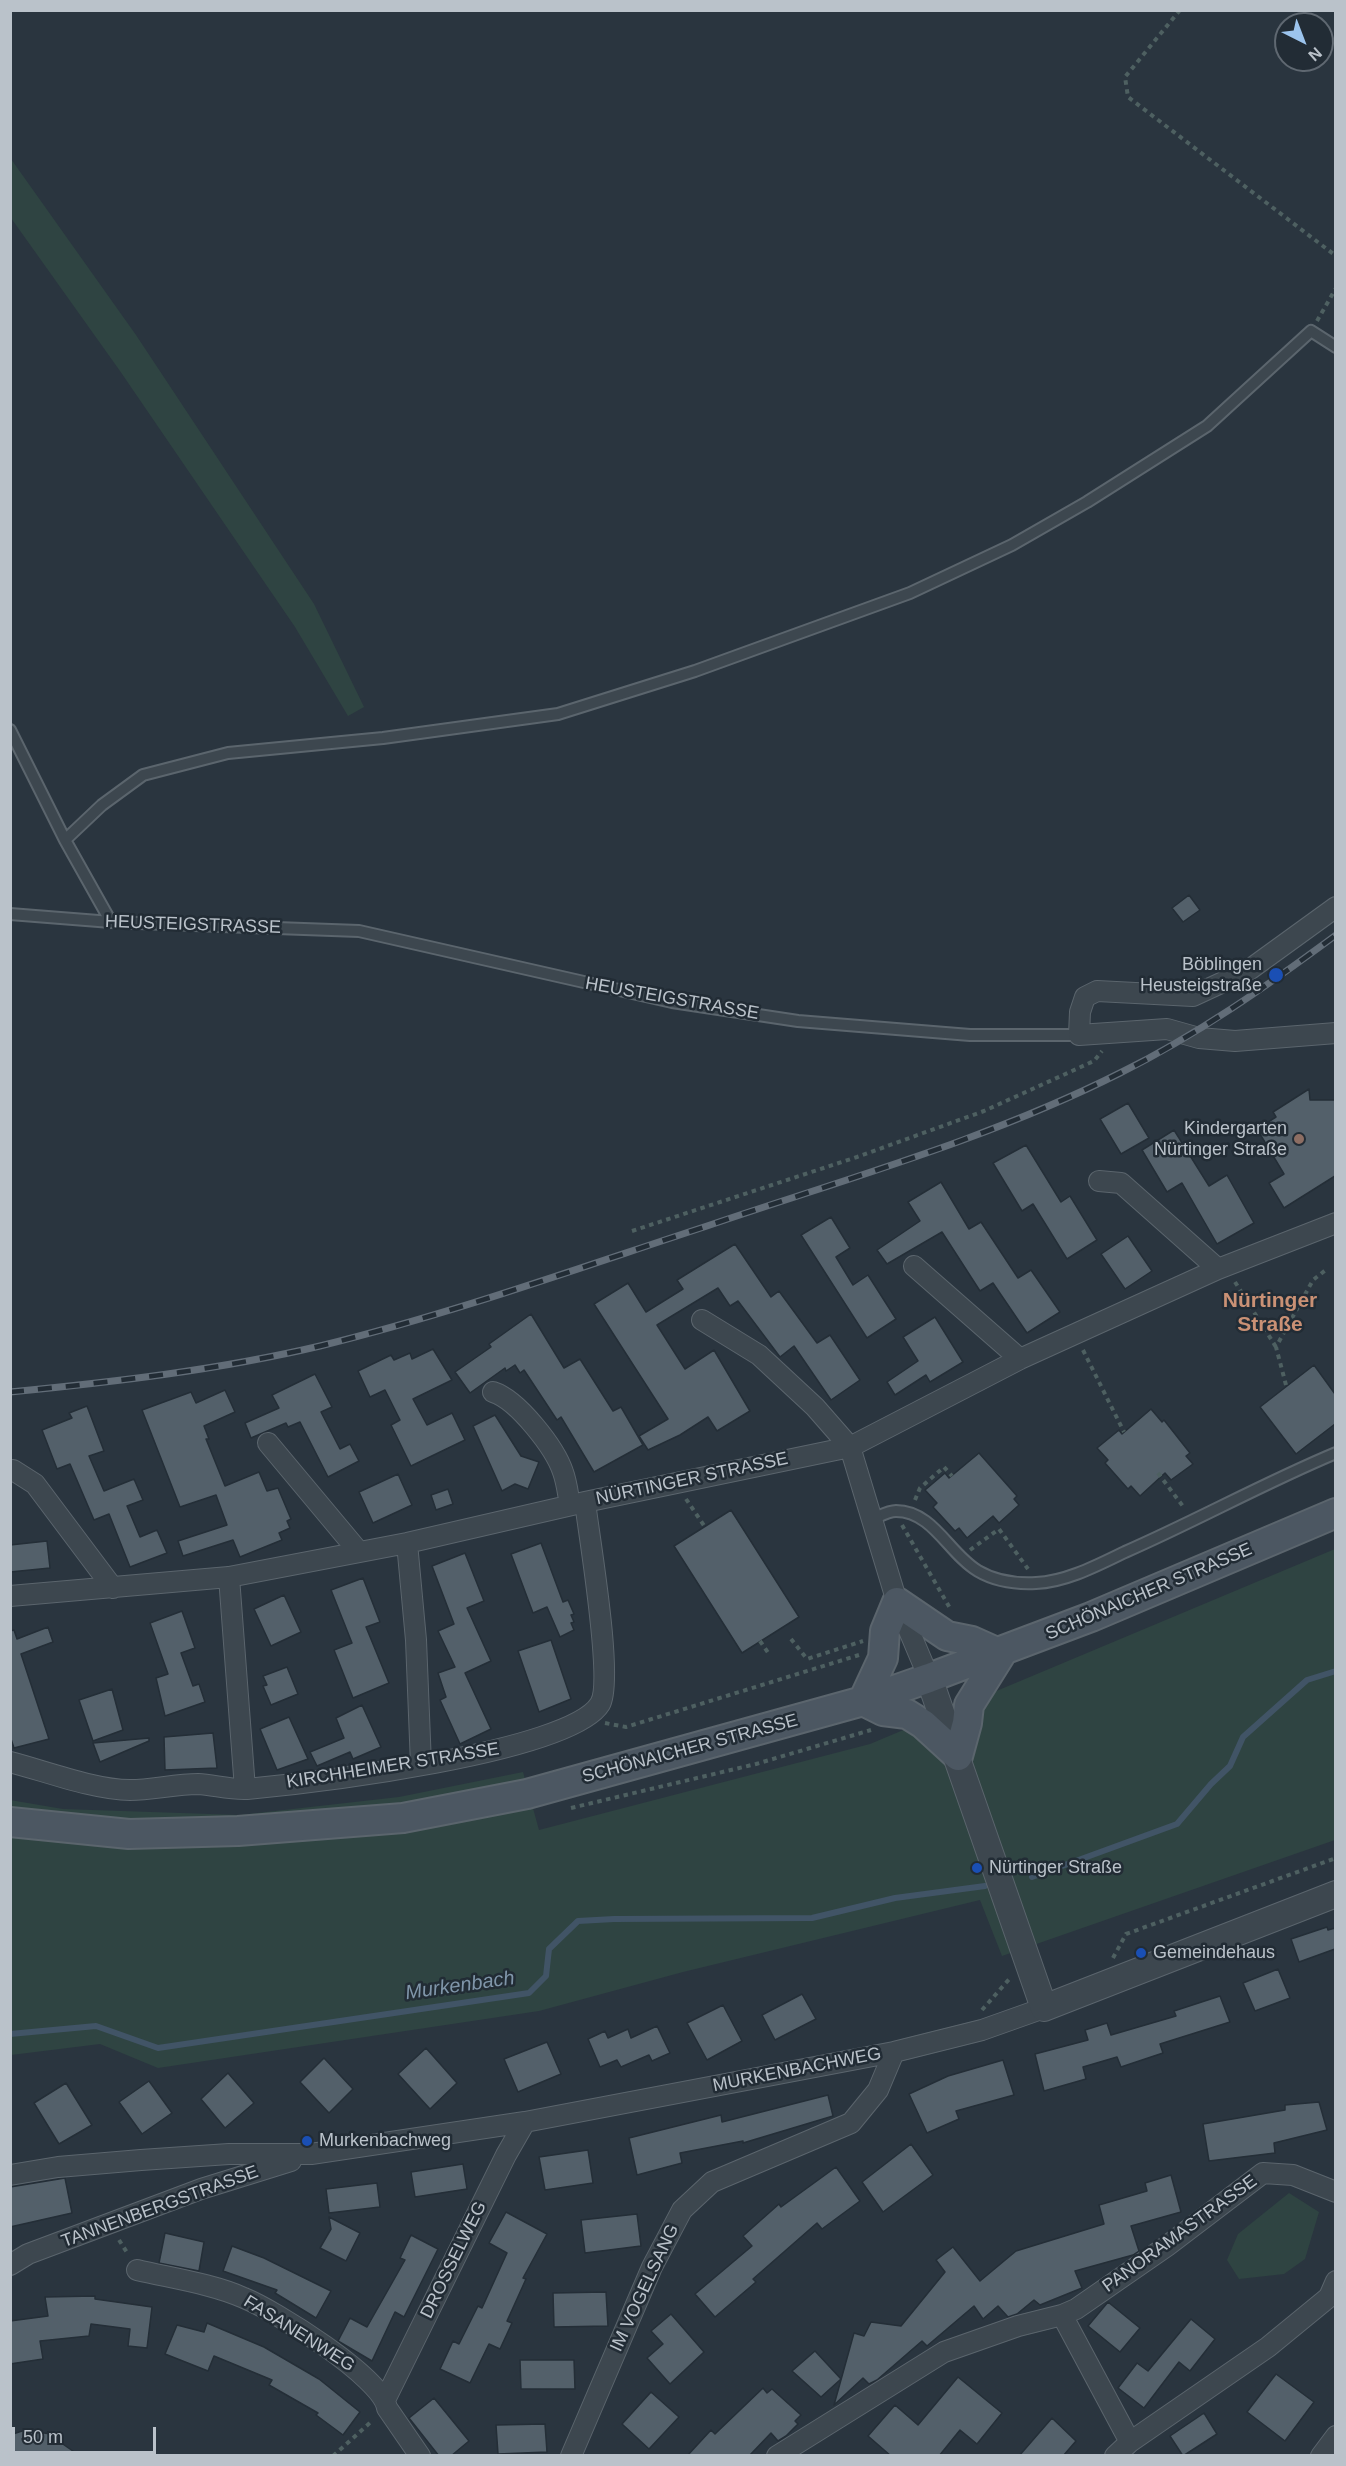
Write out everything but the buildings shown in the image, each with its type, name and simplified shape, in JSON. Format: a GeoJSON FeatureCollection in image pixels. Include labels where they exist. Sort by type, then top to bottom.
{"type":"FeatureCollection","features":[{"type":"Feature","properties":{"kind":"main road","name":"SCHÖNAICHER STRASSE"},"geometry":{"type":"LineString","coordinates":[[10,1822],[38,1827],[129,1834],[238,1831],[403,1818],[527,1794],[863,1701],[1000,1654],[1335,1513]]}},
{"type":"Feature","properties":{"kind":"main road"},"geometry":{"type":"LineString","coordinates":[[897,1602],[947,1636],[972,1641],[1000,1654],[969,1705],[967,1723],[958,1756],[907,1714],[883,1711],[863,1701],[876,1655],[897,1602]]}},
{"type":"Feature","properties":{"kind":"street"},"geometry":{"type":"LineString","coordinates":[[1079,1035],[1080,1012],[1085,997],[1097,991],[1193,996],[1249,970],[1335,907]]}},
{"type":"Feature","properties":{"kind":"street","name":"HEUSTEIGSTRASSE"},"geometry":{"type":"LineString","coordinates":[[1079,1035],[1167,1029],[1199,1038],[1234,1041],[1335,1033]]}},
{"type":"Feature","properties":{"kind":"street"},"geometry":{"type":"LineString","coordinates":[[1099,1181],[1121,1183],[1222,1267]]}},
{"type":"Feature","properties":{"kind":"street","name":"NÜRTINGER STRASSE"},"geometry":{"type":"LineString","coordinates":[[10,1596],[229,1577],[407,1543],[577,1503],[850,1447],[1020,1359],[1074,1334],[1222,1267],[1335,1223]]}},
{"type":"Feature","properties":{"kind":"street"},"geometry":{"type":"LineString","coordinates":[[914,1266],[1020,1359]]}},
{"type":"Feature","properties":{"kind":"street"},"geometry":{"type":"LineString","coordinates":[[702,1320],[759,1355],[815,1407],[850,1447],[870,1520],[897,1602],[958,1756],[1044,2008]]}},
{"type":"Feature","properties":{"kind":"street"},"geometry":{"type":"LineString","coordinates":[[493,1392],[502,1395],[519,1408],[547,1444],[577,1503]]}},
{"type":"Feature","properties":{"kind":"street"},"geometry":{"type":"LineString","coordinates":[[268,1443],[359,1552]]}},
{"type":"Feature","properties":{"kind":"street"},"geometry":{"type":"LineString","coordinates":[[13,1470],[35,1484],[113,1588]]}},
{"type":"Feature","properties":{"kind":"street","name":"KIRCHHEIMER STRASSE"},"geometry":{"type":"LineString","coordinates":[[10,1762],[110,1788],[129,1790],[197,1784],[245,1789],[421,1765],[536,1741],[584,1719],[600,1705],[604,1693],[604,1665],[577,1503]]}},
{"type":"Feature","properties":{"kind":"street"},"geometry":{"type":"LineString","coordinates":[[407,1543],[416,1640],[421,1765]]}},
{"type":"Feature","properties":{"kind":"street"},"geometry":{"type":"LineString","coordinates":[[229,1577],[245,1789]]}},
{"type":"Feature","properties":{"kind":"street","name":"MURKENBACHWEG"},"geometry":{"type":"LineString","coordinates":[[10,2175],[58,2167],[141,2160],[230,2154],[311,2154],[525,2122],[894,2052],[982,2030],[1044,2008],[1335,1894]]}},
{"type":"Feature","properties":{"kind":"street","name":"IM VOGELSANG"},"geometry":{"type":"LineString","coordinates":[[571,2456],[652,2266],[682,2210],[712,2182],[851,2123],[878,2090],[894,2052]]}},
{"type":"Feature","properties":{"kind":"street","name":"DROSSELWEG"},"geometry":{"type":"LineString","coordinates":[[386,2404],[506,2155],[525,2122]]}},
{"type":"Feature","properties":{"kind":"street","name":"TANNENBERGSTRASSE"},"geometry":{"type":"LineString","coordinates":[[10,2265],[28,2254],[201,2189],[311,2154]]}},
{"type":"Feature","properties":{"kind":"street","name":"PANORAMASTRASSE"},"geometry":{"type":"LineString","coordinates":[[777,2456],[944,2352],[1018,2326],[1062,2315],[1076,2309],[1167,2246],[1263,2173],[1293,2175],[1335,2192]]}},
{"type":"Feature","properties":{"kind":"street","name":"FASANENWEG"},"geometry":{"type":"LineString","coordinates":[[137,2270],[244,2298],[302,2331],[367,2377],[420,2456]]}},
{"type":"Feature","properties":{"kind":"street"},"geometry":{"type":"LineString","coordinates":[[1115,2456],[1130,2442],[1268,2347],[1333,2293]]}},
{"type":"Feature","properties":{"kind":"street"},"geometry":{"type":"LineString","coordinates":[[1062,2315],[1130,2442]]}},
{"type":"Feature","properties":{"kind":"street"},"geometry":{"type":"LineString","coordinates":[[1321,2456],[1335,2436]]}},
{"type":"Feature","properties":{"kind":"lane"},"geometry":{"type":"LineString","coordinates":[[65,840],[102,805],[143,774],[228,753],[382,738],[558,714],[695,671],[910,593],[1012,545],[1087,502],[1197,432],[1311,331],[1335,347]]}},
{"type":"Feature","properties":{"kind":"lane"},"geometry":{"type":"LineString","coordinates":[[10,730],[65,840],[111,922]]}},
{"type":"Feature","properties":{"kind":"lane","name":"HEUSTEIGSTRASSE"},"geometry":{"type":"LineString","coordinates":[[10,914],[111,922],[359,931],[672,1002],[798,1021],[970,1035],[1079,1035]]}},
{"type":"Feature","properties":{"kind":"lane"},"geometry":{"type":"LineString","coordinates":[[870,1520],[896,1511],[924,1518],[961,1557],[977,1570],[994,1579],[1037,1583],[1066,1577],[1195,1522],[1335,1453]]}},
{"type":"Feature","properties":{"kind":"path"},"geometry":{"type":"LineString","coordinates":[[1179,10],[1125,77],[1128,97],[1335,256]]}},
{"type":"Feature","properties":{"kind":"path"},"geometry":{"type":"LineString","coordinates":[[1311,331],[1335,288]]}},
{"type":"Feature","properties":{"kind":"path"},"geometry":{"type":"LineString","coordinates":[[632,1231],[857,1157],[984,1111],[1094,1061],[1114,1033]]}},
{"type":"Feature","properties":{"kind":"path"},"geometry":{"type":"LineString","coordinates":[[1222,1267],[1276,1347],[1286,1385]]}},
{"type":"Feature","properties":{"kind":"path"},"geometry":{"type":"LineString","coordinates":[[1276,1347],[1313,1280],[1327,1269]]}},
{"type":"Feature","properties":{"kind":"path"},"geometry":{"type":"LineString","coordinates":[[1074,1334],[1104,1388],[1124,1432]]}},
{"type":"Feature","properties":{"kind":"path"},"geometry":{"type":"LineString","coordinates":[[911,1515],[920,1488],[944,1467],[952,1476]]}},
{"type":"Feature","properties":{"kind":"path"},"geometry":{"type":"LineString","coordinates":[[1158,1473],[1195,1522]]}},
{"type":"Feature","properties":{"kind":"path"},"geometry":{"type":"LineString","coordinates":[[676,1483],[705,1527]]}},
{"type":"Feature","properties":{"kind":"path"},"geometry":{"type":"LineString","coordinates":[[896,1511],[907,1536],[953,1613]]}},
{"type":"Feature","properties":{"kind":"path"},"geometry":{"type":"LineString","coordinates":[[961,1557],[999,1529],[1037,1583]]}},
{"type":"Feature","properties":{"kind":"path"},"geometry":{"type":"LineString","coordinates":[[584,1719],[626,1727],[876,1655],[871,1638],[807,1659],[791,1639]]}},
{"type":"Feature","properties":{"kind":"path"},"geometry":{"type":"LineString","coordinates":[[760,1641],[770,1654]]}},
{"type":"Feature","properties":{"kind":"path"},"geometry":{"type":"LineString","coordinates":[[1111,1962],[1126,1934],[1335,1858]]}},
{"type":"Feature","properties":{"kind":"path"},"geometry":{"type":"LineString","coordinates":[[978,2015],[1013,1974],[1029,1966]]}},
{"type":"Feature","properties":{"kind":"path"},"geometry":{"type":"LineString","coordinates":[[110,2223],[137,2270]]}},
{"type":"Feature","properties":{"kind":"path"},"geometry":{"type":"LineString","coordinates":[[333,2456],[386,2404]]}},
{"type":"Feature","properties":{"kind":"green space"},"geometry":{"type":"Polygon","coordinates":[[[11,159],[136,335],[314,604],[364,707],[348,716],[295,627],[120,371],[11,218],[11,159]]]}},
{"type":"Feature","properties":{"kind":"green space"},"geometry":{"type":"Polygon","coordinates":[[[1335,1549],[1335,1840],[1002,1956],[980,1900],[683,1972],[539,2011],[158,2068],[100,2044],[11,2055],[10,1800],[63,1809],[240,1815],[399,1797],[523,1772],[539,1830],[870,1744],[1335,1549]]]}},
{"type":"Feature","properties":{"kind":"green space"},"geometry":{"type":"Polygon","coordinates":[[[1289,2193],[1319,2212],[1305,2259],[1284,2274],[1239,2279],[1227,2260],[1238,2234],[1289,2193]]]}},
{"type":"Feature","properties":{"kind":"waterway","name":"Murkenbach"},"geometry":{"type":"LineString","coordinates":[[1032,1877],[1177,1824],[1211,1784],[1230,1766],[1243,1737],[1307,1680],[1336,1671]]}},
{"type":"Feature","properties":{"kind":"waterway","name":"Murkenbach"},"geometry":{"type":"LineString","coordinates":[[10,2034],[96,2026],[158,2048],[529,1993],[546,1976],[549,1949],[578,1921],[812,1918],[895,1898],[985,1886]]}},
{"type":"Feature","properties":{"kind":"railway"},"geometry":{"type":"LineString","coordinates":[[10,1392],[205,1368],[320,1346],[418,1320],[515,1290],[916,1157],[1070,1097],[1149,1058],[1231,1009],[1336,935]]}},
{"type":"Feature","properties":{"kind":"place","name":"Böblingen Heusteigstraße"},"geometry":{"type":"Point","coordinates":[1276,975]}},
{"type":"Feature","properties":{"kind":"place","name":"Kindergarten Nürtinger Straße"},"geometry":{"type":"Point","coordinates":[1299,1139]}},
{"type":"Feature","properties":{"kind":"place","name":"Nürtinger Straße"},"geometry":{"type":"Point","coordinates":[977,1868]}},
{"type":"Feature","properties":{"kind":"place","name":"Gemeindehaus"},"geometry":{"type":"Point","coordinates":[1141,1953]}},
{"type":"Feature","properties":{"kind":"place","name":"Murkenbachweg"},"geometry":{"type":"Point","coordinates":[307,2141]}},
{"type":"Feature","properties":{"kind":"district","name":"Nürtinger Straße"},"geometry":{"type":"Point","coordinates":[1270,1313]}}]}
